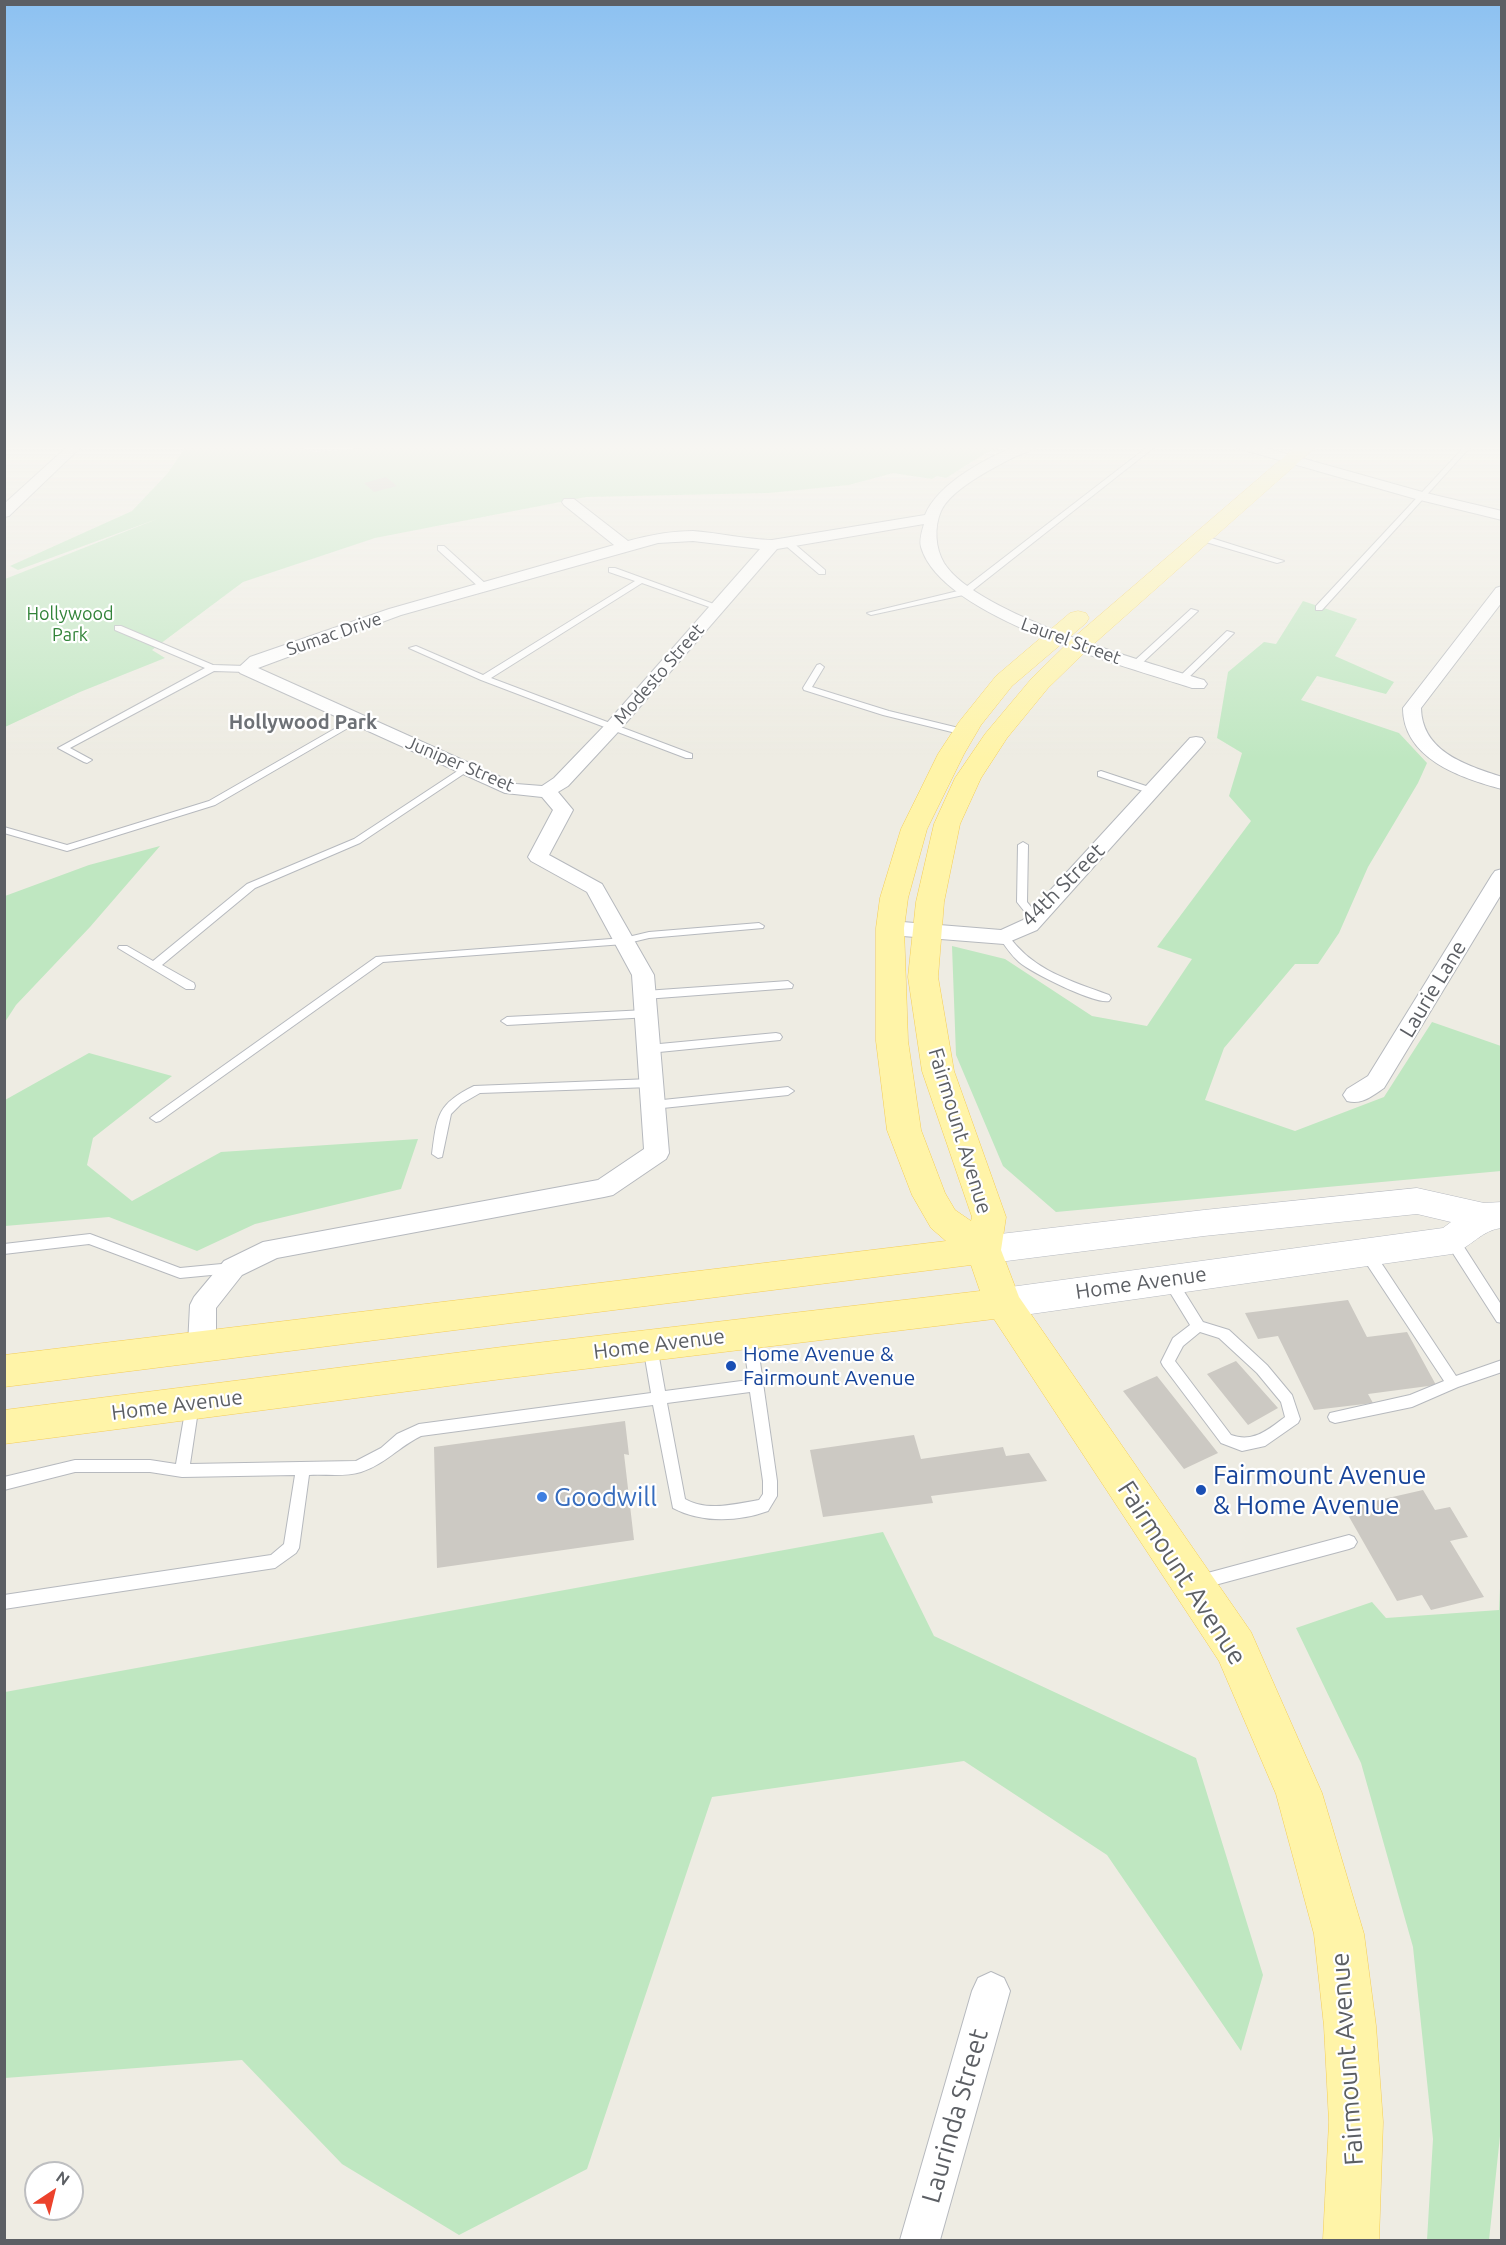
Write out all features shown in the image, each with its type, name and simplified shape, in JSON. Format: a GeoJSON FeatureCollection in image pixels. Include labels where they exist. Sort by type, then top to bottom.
{"type":"FeatureCollection","features":[{"type":"Feature","properties":{"kind":"main road","name":"Fairmount Avenue"},"geometry":{"type":"LineString","coordinates":[[983,1250],[943,1219],[929,1195],[904,1130],[892,1041],[890,928],[894,898],[914,829],[964,732],[1004,681],[1069,640],[1187,550]]}},
{"type":"Feature","properties":{"kind":"main road","name":"Fairmount Avenue"},"geometry":{"type":"LineString","coordinates":[[1095,603],[1040,683],[997,734],[968,778],[947,824],[926,931],[923,977],[938,1071],[989,1217],[983,1250],[1003,1303],[1235,1647],[1295,1782],[1339,1934],[1350,2026],[1356,2122],[1351,2241]]}},
{"type":"Feature","properties":{"kind":"main road","name":"Home Avenue"},"geometry":{"type":"LineString","coordinates":[[4,1371],[1204,1223],[1417,1201],[1493,1216]]}},
{"type":"Feature","properties":{"kind":"main road","name":"Home Avenue"},"geometry":{"type":"LineString","coordinates":[[4,1427],[649,1345],[1003,1303],[1170,1280],[1452,1240],[1493,1216]]}},
{"type":"Feature","properties":{"kind":"street","name":"Sumac Drive"},"geometry":{"type":"LineString","coordinates":[[246,669],[256,661],[395,612],[616,550]]}},
{"type":"Feature","properties":{"kind":"street","name":"Modesto Street"},"geometry":{"type":"LineString","coordinates":[[542,791],[561,782],[612,728],[718,606],[774,550]]}},
{"type":"Feature","properties":{"kind":"street","name":"Laurel Street"},"geometry":{"type":"LineString","coordinates":[[930,550],[936,564],[965,592],[1013,620],[1190,682]]}},
{"type":"Feature","properties":{"kind":"street"},"geometry":{"type":"LineString","coordinates":[[1502,591],[1412,708],[1410,717],[1419,740],[1434,754],[1502,783]]}},
{"type":"Feature","properties":{"kind":"street","name":"Juniper Street"},"geometry":{"type":"LineString","coordinates":[[246,669],[512,789],[542,791]]}},
{"type":"Feature","properties":{"kind":"street","name":"44th Street"},"geometry":{"type":"LineString","coordinates":[[890,928],[1004,937],[1030,925],[1196,742]]}},
{"type":"Feature","properties":{"kind":"street"},"geometry":{"type":"LineString","coordinates":[[202,1346],[204,1305],[233,1268],[272,1249],[604,1188],[657,1153],[643,975],[595,888],[538,857],[563,810],[542,791]]}},
{"type":"Feature","properties":{"kind":"street","name":"Laurie Lane"},"geometry":{"type":"LineString","coordinates":[[1355,1095],[1376,1082],[1499,885]]}},
{"type":"Feature","properties":{"kind":"street","name":"Laurinda Street"},"geometry":{"type":"LineString","coordinates":[[920,2241],[991,1991]]}},
{"type":"Feature","properties":{"kind":"lane"},"geometry":{"type":"LineString","coordinates":[[443,550],[484,587]]}},
{"type":"Feature","properties":{"kind":"lane"},"geometry":{"type":"LineString","coordinates":[[789,550],[822,572]]}},
{"type":"Feature","properties":{"kind":"lane"},"geometry":{"type":"LineString","coordinates":[[871,614],[965,592],[1019,550]]}},
{"type":"Feature","properties":{"kind":"lane"},"geometry":{"type":"LineString","coordinates":[[1242,550],[1280,561]]}},
{"type":"Feature","properties":{"kind":"lane"},"geometry":{"type":"LineString","coordinates":[[1319,608],[1372,550]]}},
{"type":"Feature","properties":{"kind":"lane"},"geometry":{"type":"LineString","coordinates":[[612,570],[718,606]]}},
{"type":"Feature","properties":{"kind":"lane"},"geometry":{"type":"LineString","coordinates":[[484,678],[641,580]]}},
{"type":"Feature","properties":{"kind":"lane"},"geometry":{"type":"LineString","coordinates":[[1136,664],[1194,611]]}},
{"type":"Feature","properties":{"kind":"lane","name":"Juniper Street"},"geometry":{"type":"LineString","coordinates":[[118,628],[212,668],[246,669]]}},
{"type":"Feature","properties":{"kind":"lane"},"geometry":{"type":"LineString","coordinates":[[1190,682],[1230,633]]}},
{"type":"Feature","properties":{"kind":"lane"},"geometry":{"type":"LineString","coordinates":[[413,648],[484,678],[689,756]]}},
{"type":"Feature","properties":{"kind":"lane"},"geometry":{"type":"LineString","coordinates":[[820,667],[807,688],[886,713],[964,732]]}},
{"type":"Feature","properties":{"kind":"lane"},"geometry":{"type":"LineString","coordinates":[[87,760],[63,748],[212,668]]}},
{"type":"Feature","properties":{"kind":"lane"},"geometry":{"type":"LineString","coordinates":[[4,831],[67,848],[212,803],[357,719]]}},
{"type":"Feature","properties":{"kind":"lane"},"geometry":{"type":"LineString","coordinates":[[155,965],[251,886],[357,840],[465,769]]}},
{"type":"Feature","properties":{"kind":"lane"},"geometry":{"type":"LineString","coordinates":[[1101,774],[1152,791]]}},
{"type":"Feature","properties":{"kind":"lane"},"geometry":{"type":"LineString","coordinates":[[1023,845],[1022,902],[1036,919]]}},
{"type":"Feature","properties":{"kind":"lane"},"geometry":{"type":"LineString","coordinates":[[156,1118],[380,959],[624,941],[649,934],[759,926]]}},
{"type":"Feature","properties":{"kind":"lane"},"geometry":{"type":"LineString","coordinates":[[1004,937],[1012,952],[1038,970],[1105,998]]}},
{"type":"Feature","properties":{"kind":"lane"},"geometry":{"type":"LineString","coordinates":[[123,948],[190,986]]}},
{"type":"Feature","properties":{"kind":"lane"},"geometry":{"type":"LineString","coordinates":[[507,1021],[788,984]]}},
{"type":"Feature","properties":{"kind":"lane"},"geometry":{"type":"LineString","coordinates":[[649,1049],[776,1037]]}},
{"type":"Feature","properties":{"kind":"lane"},"geometry":{"type":"LineString","coordinates":[[438,1154],[443,1114],[458,1098],[478,1089],[652,1094],[788,1091]]}},
{"type":"Feature","properties":{"kind":"lane"},"geometry":{"type":"LineString","coordinates":[[4,1249],[90,1239],[180,1273],[233,1268]]}},
{"type":"Feature","properties":{"kind":"lane"},"geometry":{"type":"LineString","coordinates":[[1452,1240],[1502,1318]]}},
{"type":"Feature","properties":{"kind":"lane"},"geometry":{"type":"LineString","coordinates":[[1366,1251],[1453,1383]]}},
{"type":"Feature","properties":{"kind":"lane"},"geometry":{"type":"LineString","coordinates":[[1170,1280],[1198,1326],[1224,1334],[1262,1369],[1287,1399],[1293,1419],[1265,1440],[1242,1445],[1226,1439],[1168,1362],[1178,1342],[1198,1326]]}},
{"type":"Feature","properties":{"kind":"lane"},"geometry":{"type":"LineString","coordinates":[[649,1345],[678,1503],[700,1514],[763,1506],[770,1496],[770,1481],[749,1333]]}},
{"type":"Feature","properties":{"kind":"lane"},"geometry":{"type":"LineString","coordinates":[[1335,1417],[1412,1401],[1453,1383],[1502,1366]]}},
{"type":"Feature","properties":{"kind":"lane"},"geometry":{"type":"LineString","coordinates":[[7,1484],[75,1466],[142,1466],[182,1471],[358,1467],[386,1452],[402,1438],[419,1430],[757,1385]]}},
{"type":"Feature","properties":{"kind":"lane"},"geometry":{"type":"LineString","coordinates":[[182,1471],[192,1403]]}},
{"type":"Feature","properties":{"kind":"lane"},"geometry":{"type":"LineString","coordinates":[[4,1602],[275,1561],[291,1548],[303,1468]]}},
{"type":"Feature","properties":{"kind":"lane"},"geometry":{"type":"LineString","coordinates":[[1193,1584],[1349,1542]]}},
{"type":"Feature","properties":{"kind":"green space"},"geometry":{"type":"Polygon","coordinates":[[[46,550],[73,550],[18,570],[10,566],[46,550]]]}},
{"type":"Feature","properties":{"kind":"green space"},"geometry":{"type":"Polygon","coordinates":[[[79,550],[340,550],[243,582],[152,650],[165,658],[80,692],[5,727],[5,579],[79,550]]]}},
{"type":"Feature","properties":{"kind":"green space"},"geometry":{"type":"Polygon","coordinates":[[[1303,601],[1357,619],[1335,656],[1394,682],[1386,694],[1317,676],[1301,700],[1399,733],[1427,763],[1418,783],[1368,867],[1339,933],[1318,964],[1295,964],[1224,1048],[1205,1100],[1295,1131],[1384,1097],[1432,1022],[1501,1046],[1501,1171],[1056,1212],[1003,1166],[956,1055],[952,946],[1005,959],[1092,1016],[1147,1026],[1192,959],[1157,947],[1251,821],[1229,796],[1242,753],[1217,738],[1228,672],[1264,642],[1276,644],[1303,601]]]}},
{"type":"Feature","properties":{"kind":"green space"},"geometry":{"type":"Polygon","coordinates":[[[160,846],[90,927],[16,1005],[5,1022],[5,896],[89,865],[160,846]]]}},
{"type":"Feature","properties":{"kind":"green space"},"geometry":{"type":"Polygon","coordinates":[[[89,1053],[172,1076],[93,1138],[87,1165],[132,1201],[221,1152],[418,1139],[401,1189],[255,1224],[197,1251],[109,1217],[5,1226],[5,1100],[89,1053]]]}},
{"type":"Feature","properties":{"kind":"green space"},"geometry":{"type":"Polygon","coordinates":[[[883,1532],[934,1636],[1196,1758],[1263,1975],[1241,2051],[1107,1855],[964,1761],[712,1797],[587,2169],[459,2235],[342,2164],[242,2060],[5,2078],[5,1692],[883,1532]]]}},
{"type":"Feature","properties":{"kind":"green space"},"geometry":{"type":"Polygon","coordinates":[[[1501,1567],[1502,2117],[1489,2240],[1427,2240],[1433,2139],[1413,1947],[1361,1763],[1296,1628],[1372,1602],[1386,1618],[1499,1610],[1501,1567]]]}},
{"type":"Feature","properties":{"kind":"building"},"geometry":{"type":"Polygon","coordinates":[[[1348,1300],[1367,1337],[1407,1332],[1436,1385],[1368,1394],[1373,1403],[1314,1410],[1278,1336],[1258,1339],[1245,1313],[1348,1300]]]}},
{"type":"Feature","properties":{"kind":"building"},"geometry":{"type":"Polygon","coordinates":[[[1236,1361],[1278,1408],[1248,1425],[1207,1374],[1236,1361]]]}},
{"type":"Feature","properties":{"kind":"building"},"geometry":{"type":"Polygon","coordinates":[[[1157,1376],[1218,1453],[1184,1469],[1123,1391],[1157,1376]]]}},
{"type":"Feature","properties":{"kind":"building"},"geometry":{"type":"Polygon","coordinates":[[[625,1421],[629,1455],[624,1454],[634,1540],[437,1568],[434,1447],[625,1421]]]}},
{"type":"Feature","properties":{"kind":"building"},"geometry":{"type":"Polygon","coordinates":[[[914,1435],[921,1459],[1003,1447],[1006,1456],[1029,1453],[1047,1481],[931,1496],[933,1503],[823,1517],[810,1450],[914,1435]]]}},
{"type":"Feature","properties":{"kind":"building"},"geometry":{"type":"Polygon","coordinates":[[[1423,1490],[1435,1510],[1450,1507],[1468,1537],[1450,1541],[1484,1597],[1431,1610],[1422,1595],[1397,1601],[1344,1508],[1423,1490]]]}},
{"type":"Feature","properties":{"kind":"place","name":"Home Avenue & Fairmount Avenue"},"geometry":{"type":"Point","coordinates":[731,1366]}},
{"type":"Feature","properties":{"kind":"place","name":"Fairmount Avenue & Home Avenue"},"geometry":{"type":"Point","coordinates":[1201,1490]}},
{"type":"Feature","properties":{"kind":"place","name":"Goodwill"},"geometry":{"type":"Point","coordinates":[542,1497]}},
{"type":"Feature","properties":{"kind":"district","name":"Hollywood Park"},"geometry":{"type":"Point","coordinates":[303,722]}}]}
